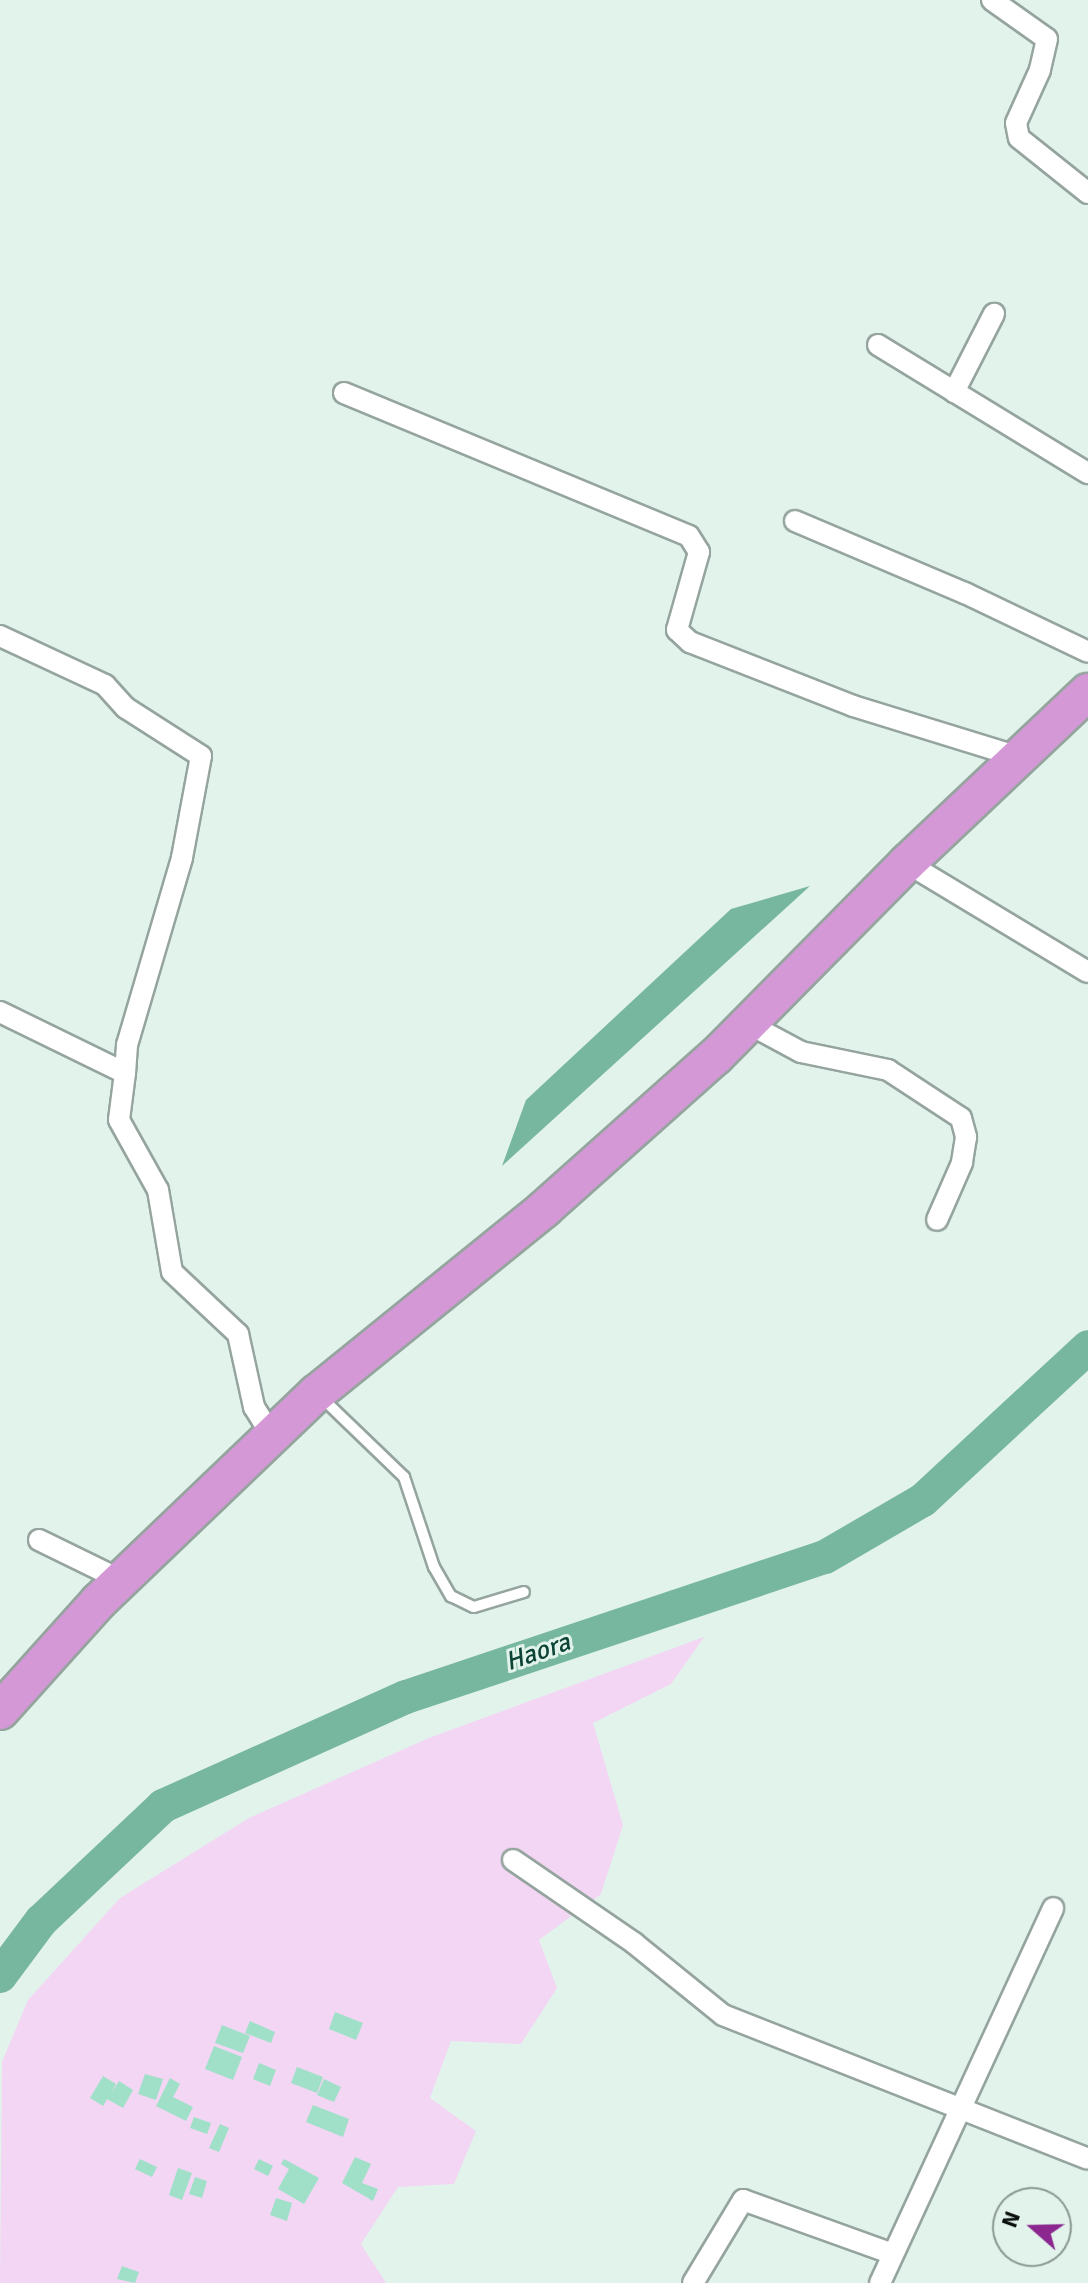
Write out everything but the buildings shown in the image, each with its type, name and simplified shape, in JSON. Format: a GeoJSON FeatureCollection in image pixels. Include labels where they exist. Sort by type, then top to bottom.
{"type":"FeatureCollection","features":[{"type":"Feature","properties":{"kind":"highway"},"geometry":{"type":"LineString","coordinates":[[0,1711],[121,1580],[317,1393],[544,1209],[747,1023],[907,863],[1088,692]]}},
{"type":"Feature","properties":{"kind":"street"},"geometry":{"type":"LineString","coordinates":[[992,0],[1047,39],[1040,70],[1019,112],[1019,138],[1088,193]]}},
{"type":"Feature","properties":{"kind":"street"},"geometry":{"type":"LineString","coordinates":[[954,392],[994,314]]}},
{"type":"Feature","properties":{"kind":"street"},"geometry":{"type":"LineString","coordinates":[[878,345],[1088,473]]}},
{"type":"Feature","properties":{"kind":"street"},"geometry":{"type":"LineString","coordinates":[[344,393],[689,536],[699,552],[677,630],[690,642],[853,706],[1019,757]]}},
{"type":"Feature","properties":{"kind":"street"},"geometry":{"type":"LineString","coordinates":[[795,521],[965,593],[1088,652]]}},
{"type":"Feature","properties":{"kind":"street"},"geometry":{"type":"LineString","coordinates":[[0,636],[105,685],[126,708],[201,756],[182,858],[127,1045],[119,1120],[158,1190],[172,1272],[238,1334],[254,1407],[272,1436]]}},
{"type":"Feature","properties":{"kind":"street"},"geometry":{"type":"LineString","coordinates":[[907,863],[1088,972]]}},
{"type":"Feature","properties":{"kind":"street"},"geometry":{"type":"LineString","coordinates":[[0,1012],[125,1073]]}},
{"type":"Feature","properties":{"kind":"street"},"geometry":{"type":"LineString","coordinates":[[747,1023],[801,1052],[888,1070],[961,1118],[966,1137],[962,1163],[937,1220]]}},
{"type":"Feature","properties":{"kind":"street"},"geometry":{"type":"LineString","coordinates":[[39,1540],[121,1580]]}},
{"type":"Feature","properties":{"kind":"street"},"geometry":{"type":"LineString","coordinates":[[513,1860],[634,1943],[723,2015],[1088,2159]]}},
{"type":"Feature","properties":{"kind":"street"},"geometry":{"type":"LineString","coordinates":[[880,2283],[1053,1908]]}},
{"type":"Feature","properties":{"kind":"street"},"geometry":{"type":"LineString","coordinates":[[693,2283],[743,2200],[893,2254]]}},
{"type":"Feature","properties":{"kind":"lane"},"geometry":{"type":"LineString","coordinates":[[317,1393],[404,1477],[434,1567],[451,1596],[474,1607],[524,1592]]}},
{"type":"Feature","properties":{"kind":"shaded area"},"geometry":{"type":"Polygon","coordinates":[[[810,886],[502,1166],[526,1100],[731,909],[810,886]]]}},
{"type":"Feature","properties":{"kind":"shaded area"},"geometry":{"type":"Polygon","coordinates":[[[704,1637],[671,1684],[593,1723],[623,1825],[601,1894],[539,1940],[557,1988],[521,2044],[451,2041],[430,2098],[476,2131],[454,2184],[398,2187],[361,2244],[386,2283],[0,2283],[2,2062],[28,2000],[120,1898],[249,1818],[429,1738],[704,1637]]]}},
{"type":"Feature","properties":{"kind":"waterway","name":"Haora"},"geometry":{"type":"LineString","coordinates":[[0,1976],[41,1921],[163,1806],[406,1697],[825,1557],[923,1500],[1088,1347]]}}]}
